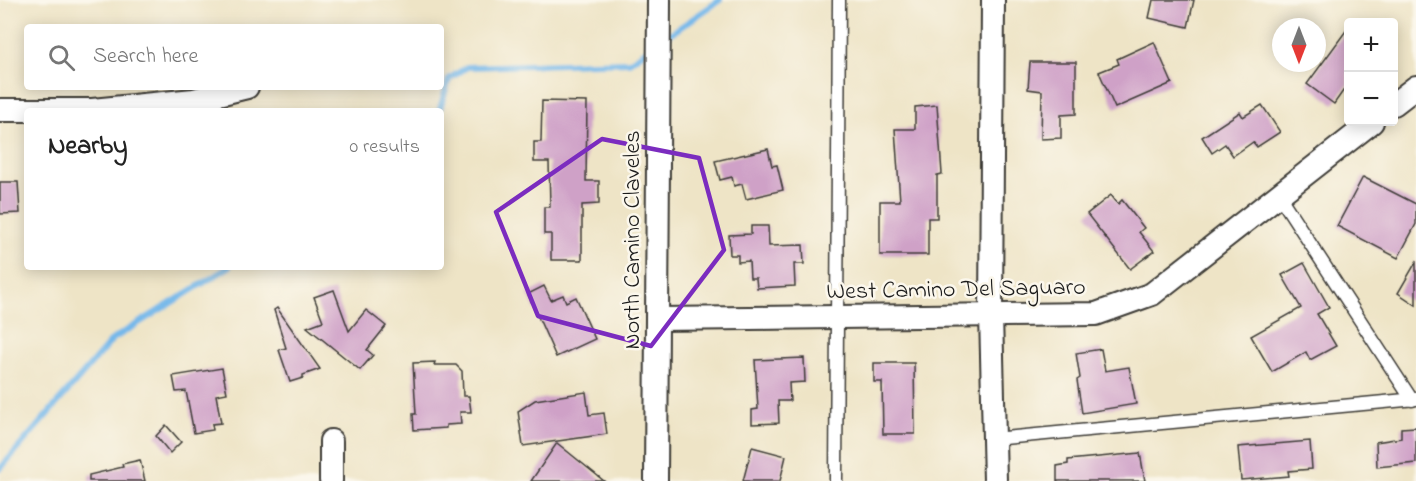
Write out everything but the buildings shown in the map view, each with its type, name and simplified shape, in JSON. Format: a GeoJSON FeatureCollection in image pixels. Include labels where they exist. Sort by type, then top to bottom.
{"type":"FeatureCollection","features":[{"type":"Feature","properties":{"kind":"street","name":"North Camino Claveles"},"geometry":{"type":"LineString","coordinates":[[656,481],[659,0]]}},
{"type":"Feature","properties":{"kind":"street"},"geometry":{"type":"LineString","coordinates":[[993,0],[991,314],[995,481]]}},
{"type":"Feature","properties":{"kind":"street"},"geometry":{"type":"LineString","coordinates":[[112,108],[194,100],[235,90]]}},
{"type":"Feature","properties":{"kind":"street"},"geometry":{"type":"LineString","coordinates":[[0,110],[24,110]]}},
{"type":"Feature","properties":{"kind":"street","name":"West Camino Del Saguaro"},"geometry":{"type":"LineString","coordinates":[[658,319],[1096,314],[1152,294],[1366,126]]}},
{"type":"Feature","properties":{"kind":"street"},"geometry":{"type":"LineString","coordinates":[[331,441],[331,481]]}},
{"type":"Feature","properties":{"kind":"lane"},"geometry":{"type":"LineString","coordinates":[[836,481],[839,0]]}},
{"type":"Feature","properties":{"kind":"lane"},"geometry":{"type":"LineString","coordinates":[[994,439],[1414,399],[1278,195]]}},
{"type":"Feature","properties":{"kind":"highlighted area"},"geometry":{"type":"Polygon","coordinates":[[[602,139],[699,158],[724,250],[651,346],[538,316],[496,212],[602,139]]]}},
{"type":"Feature","properties":{"kind":"waterway"},"geometry":{"type":"LineString","coordinates":[[663,39],[720,0]]}},
{"type":"Feature","properties":{"kind":"waterway"},"geometry":{"type":"LineString","coordinates":[[440,108],[449,79],[467,67],[629,62],[653,46]]}},
{"type":"Feature","properties":{"kind":"waterway"},"geometry":{"type":"LineString","coordinates":[[0,469],[113,339],[224,270]]}}]}
